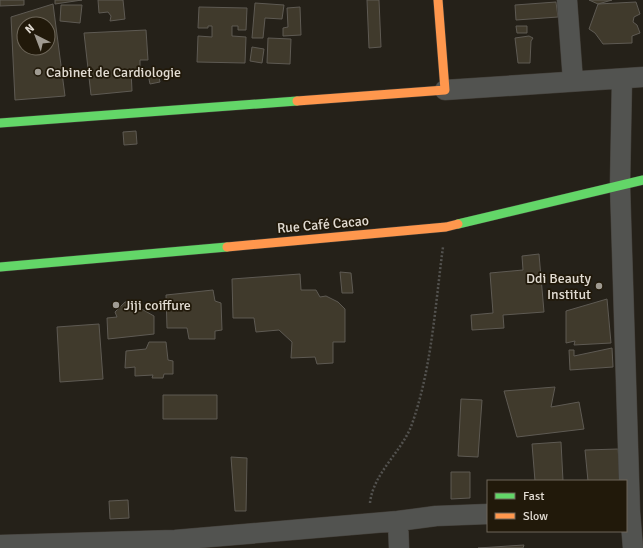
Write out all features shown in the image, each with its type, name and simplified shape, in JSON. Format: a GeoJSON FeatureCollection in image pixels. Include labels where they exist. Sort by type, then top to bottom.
{"type":"FeatureCollection","features":[{"type":"Feature","properties":{"kind":"street"},"geometry":{"type":"LineString","coordinates":[[438,0],[445,90]]}},
{"type":"Feature","properties":{"kind":"street"},"geometry":{"type":"LineString","coordinates":[[567,0],[573,81]]}},
{"type":"Feature","properties":{"kind":"street"},"geometry":{"type":"LineString","coordinates":[[0,123],[643,77]]}},
{"type":"Feature","properties":{"kind":"street"},"geometry":{"type":"LineString","coordinates":[[622,79],[620,185],[634,548]]}},
{"type":"Feature","properties":{"kind":"street","name":"Rue Café Cacao"},"geometry":{"type":"LineString","coordinates":[[0,267],[446,227],[643,180]]}},
{"type":"Feature","properties":{"kind":"street"},"geometry":{"type":"LineString","coordinates":[[0,545],[176,544],[436,516],[487,514]]}},
{"type":"Feature","properties":{"kind":"street"},"geometry":{"type":"LineString","coordinates":[[398,521],[399,548]]}},
{"type":"Feature","properties":{"kind":"path"},"geometry":{"type":"LineString","coordinates":[[368,524],[370,498],[377,479],[396,454],[412,425],[423,386],[446,227]]}},
{"type":"Feature","properties":{"kind":"building"},"geometry":{"type":"Polygon","coordinates":[[[0,0],[24,0],[24,5],[0,6],[0,0]]]}},
{"type":"Feature","properties":{"kind":"building"},"geometry":{"type":"Polygon","coordinates":[[[55,0],[82,0],[55,4],[55,0]]]}},
{"type":"Feature","properties":{"kind":"building"},"geometry":{"type":"Polygon","coordinates":[[[98,0],[123,0],[125,19],[110,21],[111,16],[108,12],[99,13],[98,0]]]}},
{"type":"Feature","properties":{"kind":"building"},"geometry":{"type":"Polygon","coordinates":[[[367,0],[379,0],[381,47],[369,48],[367,0]]]}},
{"type":"Feature","properties":{"kind":"building"},"geometry":{"type":"Polygon","coordinates":[[[589,0],[612,0],[598,4],[589,0]]]}},
{"type":"Feature","properties":{"kind":"building"},"geometry":{"type":"Polygon","coordinates":[[[556,2],[558,17],[516,20],[515,5],[556,2]]]}},
{"type":"Feature","properties":{"kind":"building"},"geometry":{"type":"Polygon","coordinates":[[[636,2],[640,14],[634,17],[633,22],[637,25],[640,33],[632,36],[632,43],[603,44],[595,33],[589,29],[598,4],[636,2]]]}},
{"type":"Feature","properties":{"kind":"building"},"geometry":{"type":"Polygon","coordinates":[[[255,3],[284,5],[282,19],[265,18],[263,38],[252,38],[255,3]]]}},
{"type":"Feature","properties":{"kind":"building","name":"Cabinet de Cardiologie"},"geometry":{"type":"Polygon","coordinates":[[[53,4],[55,16],[16,16],[16,56],[56,56],[56,27],[65,96],[15,100],[11,17],[53,4]]]}},
{"type":"Feature","properties":{"kind":"building"},"geometry":{"type":"Polygon","coordinates":[[[61,5],[82,5],[80,23],[60,21],[61,5]]]}},
{"type":"Feature","properties":{"kind":"building"},"geometry":{"type":"Polygon","coordinates":[[[199,7],[247,8],[246,30],[238,30],[238,26],[232,26],[232,36],[246,37],[245,63],[197,62],[198,36],[212,37],[212,26],[208,26],[208,28],[198,28],[199,7]]]}},
{"type":"Feature","properties":{"kind":"building"},"geometry":{"type":"Polygon","coordinates":[[[300,7],[301,35],[283,36],[283,28],[288,27],[287,8],[300,7]]]}},
{"type":"Feature","properties":{"kind":"building"},"geometry":{"type":"Polygon","coordinates":[[[516,26],[527,26],[527,33],[517,33],[516,26]]]}},
{"type":"Feature","properties":{"kind":"building"},"geometry":{"type":"Polygon","coordinates":[[[146,30],[148,60],[140,60],[140,69],[131,70],[132,91],[91,95],[84,33],[146,30]]]}},
{"type":"Feature","properties":{"kind":"building"},"geometry":{"type":"Polygon","coordinates":[[[529,36],[533,38],[531,41],[530,63],[518,63],[515,38],[529,36]]]}},
{"type":"Feature","properties":{"kind":"building"},"geometry":{"type":"Polygon","coordinates":[[[268,38],[291,39],[290,64],[267,63],[268,38]]]}},
{"type":"Feature","properties":{"kind":"building"},"geometry":{"type":"Polygon","coordinates":[[[252,47],[264,49],[262,63],[250,61],[252,47]]]}},
{"type":"Feature","properties":{"kind":"building"},"geometry":{"type":"Polygon","coordinates":[[[158,72],[160,82],[150,84],[148,74],[158,72]]]}},
{"type":"Feature","properties":{"kind":"building"},"geometry":{"type":"Polygon","coordinates":[[[136,131],[137,144],[124,145],[123,132],[136,131]]]}},
{"type":"Feature","properties":{"kind":"building"},"geometry":{"type":"Polygon","coordinates":[[[539,254],[544,312],[503,315],[504,328],[472,330],[471,315],[493,313],[490,273],[523,270],[522,256],[539,254]]]}},
{"type":"Feature","properties":{"kind":"building"},"geometry":{"type":"Polygon","coordinates":[[[340,272],[351,273],[353,293],[342,293],[340,272]]]}},
{"type":"Feature","properties":{"kind":"building"},"geometry":{"type":"Polygon","coordinates":[[[300,274],[301,290],[316,290],[320,297],[326,296],[338,302],[345,309],[345,342],[333,342],[333,363],[317,364],[315,357],[291,358],[292,342],[279,330],[256,332],[254,318],[233,318],[232,279],[300,274]]]}},
{"type":"Feature","properties":{"kind":"building"},"geometry":{"type":"Polygon","coordinates":[[[213,290],[215,301],[221,303],[222,330],[215,331],[215,339],[189,339],[187,328],[167,328],[166,295],[213,290]]]}},
{"type":"Feature","properties":{"kind":"building"},"geometry":{"type":"Polygon","coordinates":[[[607,299],[611,343],[574,345],[575,341],[566,343],[566,311],[607,299]]]}},
{"type":"Feature","properties":{"kind":"building"},"geometry":{"type":"Polygon","coordinates":[[[135,301],[138,307],[154,316],[154,334],[108,339],[107,318],[117,317],[115,312],[125,302],[135,301]]]}},
{"type":"Feature","properties":{"kind":"building"},"geometry":{"type":"Polygon","coordinates":[[[99,324],[103,379],[60,382],[57,327],[99,324]]]}},
{"type":"Feature","properties":{"kind":"building"},"geometry":{"type":"Polygon","coordinates":[[[149,342],[166,342],[168,360],[173,361],[173,374],[164,374],[163,378],[152,378],[153,375],[135,376],[135,367],[125,368],[126,351],[146,349],[149,342]]]}},
{"type":"Feature","properties":{"kind":"building"},"geometry":{"type":"Polygon","coordinates":[[[612,348],[613,367],[570,370],[569,350],[574,350],[574,356],[612,348]]]}},
{"type":"Feature","properties":{"kind":"building"},"geometry":{"type":"Polygon","coordinates":[[[555,387],[551,407],[579,402],[584,429],[517,437],[504,391],[555,387]]]}},
{"type":"Feature","properties":{"kind":"building"},"geometry":{"type":"Polygon","coordinates":[[[163,395],[217,395],[217,419],[163,419],[163,395]]]}},
{"type":"Feature","properties":{"kind":"building"},"geometry":{"type":"Polygon","coordinates":[[[461,399],[482,400],[478,457],[458,456],[461,399]]]}},
{"type":"Feature","properties":{"kind":"building"},"geometry":{"type":"Polygon","coordinates":[[[561,442],[563,480],[535,480],[532,444],[561,442]]]}},
{"type":"Feature","properties":{"kind":"building"},"geometry":{"type":"Polygon","coordinates":[[[618,449],[621,480],[588,480],[585,450],[618,449]]]}},
{"type":"Feature","properties":{"kind":"building"},"geometry":{"type":"Polygon","coordinates":[[[231,457],[247,458],[246,511],[235,511],[231,457]]]}},
{"type":"Feature","properties":{"kind":"building"},"geometry":{"type":"Polygon","coordinates":[[[451,472],[470,472],[470,498],[451,499],[451,472]]]}},
{"type":"Feature","properties":{"kind":"building"},"geometry":{"type":"Polygon","coordinates":[[[128,500],[129,518],[110,519],[109,501],[128,500]]]}},
{"type":"Feature","properties":{"kind":"building"},"geometry":{"type":"Polygon","coordinates":[[[524,545],[523,548],[478,548],[524,545]]]}},
{"type":"Feature","properties":{"kind":"traffic: fast"},"geometry":{"type":"LineString","coordinates":[[0,123],[297,101]]}},
{"type":"Feature","properties":{"kind":"traffic: fast"},"geometry":{"type":"LineString","coordinates":[[458,224],[643,180]]}},
{"type":"Feature","properties":{"kind":"traffic: fast"},"geometry":{"type":"LineString","coordinates":[[0,267],[227,247]]}},
{"type":"Feature","properties":{"kind":"traffic: slow"},"geometry":{"type":"LineString","coordinates":[[297,101],[445,90],[438,0]]}},
{"type":"Feature","properties":{"kind":"traffic: slow"},"geometry":{"type":"LineString","coordinates":[[227,247],[446,227],[458,224]]}},
{"type":"Feature","properties":{"kind":"place","name":"Cabinet de Cardiologie"},"geometry":{"type":"Point","coordinates":[38,72]}},
{"type":"Feature","properties":{"kind":"place","name":"Ddi Beauty Institut"},"geometry":{"type":"Point","coordinates":[599,286]}},
{"type":"Feature","properties":{"kind":"place","name":"Jiji coiffure"},"geometry":{"type":"Point","coordinates":[116,305]}}]}
